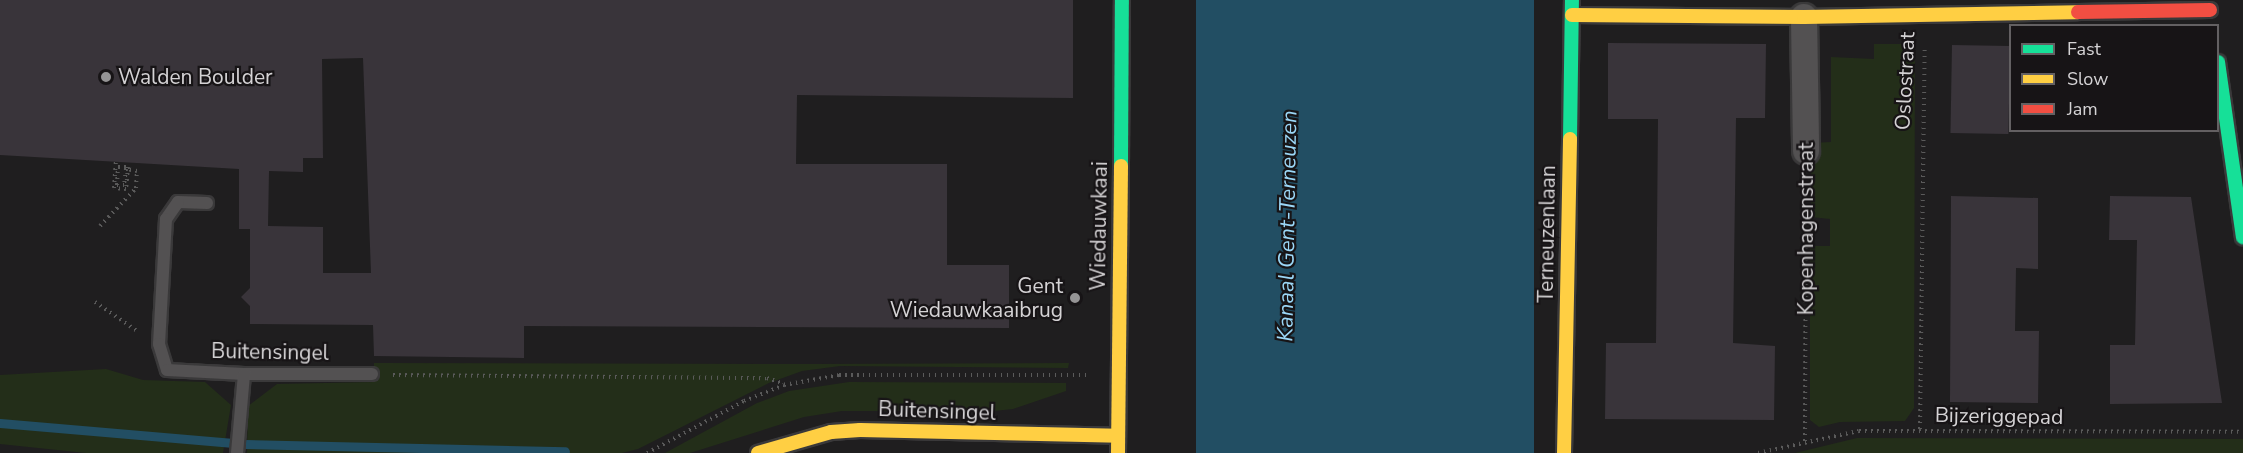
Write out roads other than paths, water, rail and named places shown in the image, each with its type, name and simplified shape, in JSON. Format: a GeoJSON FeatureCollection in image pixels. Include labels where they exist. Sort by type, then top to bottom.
{"type":"FeatureCollection","features":[{"type":"Feature","properties":{"kind":"street","name":"Wiedauwkaai"},"geometry":{"type":"LineString","coordinates":[[1118,453],[1122,0]]}},
{"type":"Feature","properties":{"kind":"street","name":"Terneuzenlaan"},"geometry":{"type":"LineString","coordinates":[[1564,453],[1572,0]]}},
{"type":"Feature","properties":{"kind":"street"},"geometry":{"type":"LineString","coordinates":[[1572,15],[1804,16],[1931,7]]}},
{"type":"Feature","properties":{"kind":"street","name":"Oslostraat"},"geometry":{"type":"LineString","coordinates":[[1931,7],[2210,12]]}},
{"type":"Feature","properties":{"kind":"street","name":"Kopenhagenstraat"},"geometry":{"type":"LineString","coordinates":[[1804,16],[1806,151]]}},
{"type":"Feature","properties":{"kind":"street"},"geometry":{"type":"LineString","coordinates":[[2219,75],[2243,237]]}},
{"type":"Feature","properties":{"kind":"street","name":"Buitensingel"},"geometry":{"type":"LineString","coordinates":[[758,453],[831,432],[860,430],[1118,436]]}},
{"type":"Feature","properties":{"kind":"lane","name":"Buitensingel"},"geometry":{"type":"LineString","coordinates":[[207,203],[178,202],[166,219],[159,342],[167,370],[244,374],[372,374]]}},
{"type":"Feature","properties":{"kind":"lane"},"geometry":{"type":"LineString","coordinates":[[237,453],[244,374]]}},
{"type":"Feature","properties":{"kind":"water","name":"Kanaal Gent-Terneuzen"},"geometry":{"type":"Polygon","coordinates":[[[1196,0],[1534,0],[1534,453],[1196,453],[1196,0]]]}},
{"type":"Feature","properties":{"kind":"waterway"},"geometry":{"type":"LineString","coordinates":[[0,423],[245,444],[565,451]]}},
{"type":"Feature","properties":{"kind":"place","name":"Walden Boulder"},"geometry":{"type":"Point","coordinates":[106,77]}},
{"type":"Feature","properties":{"kind":"place","name":"Gent Wiedauwkaaibrug"},"geometry":{"type":"Point","coordinates":[1075,298]}}]}
